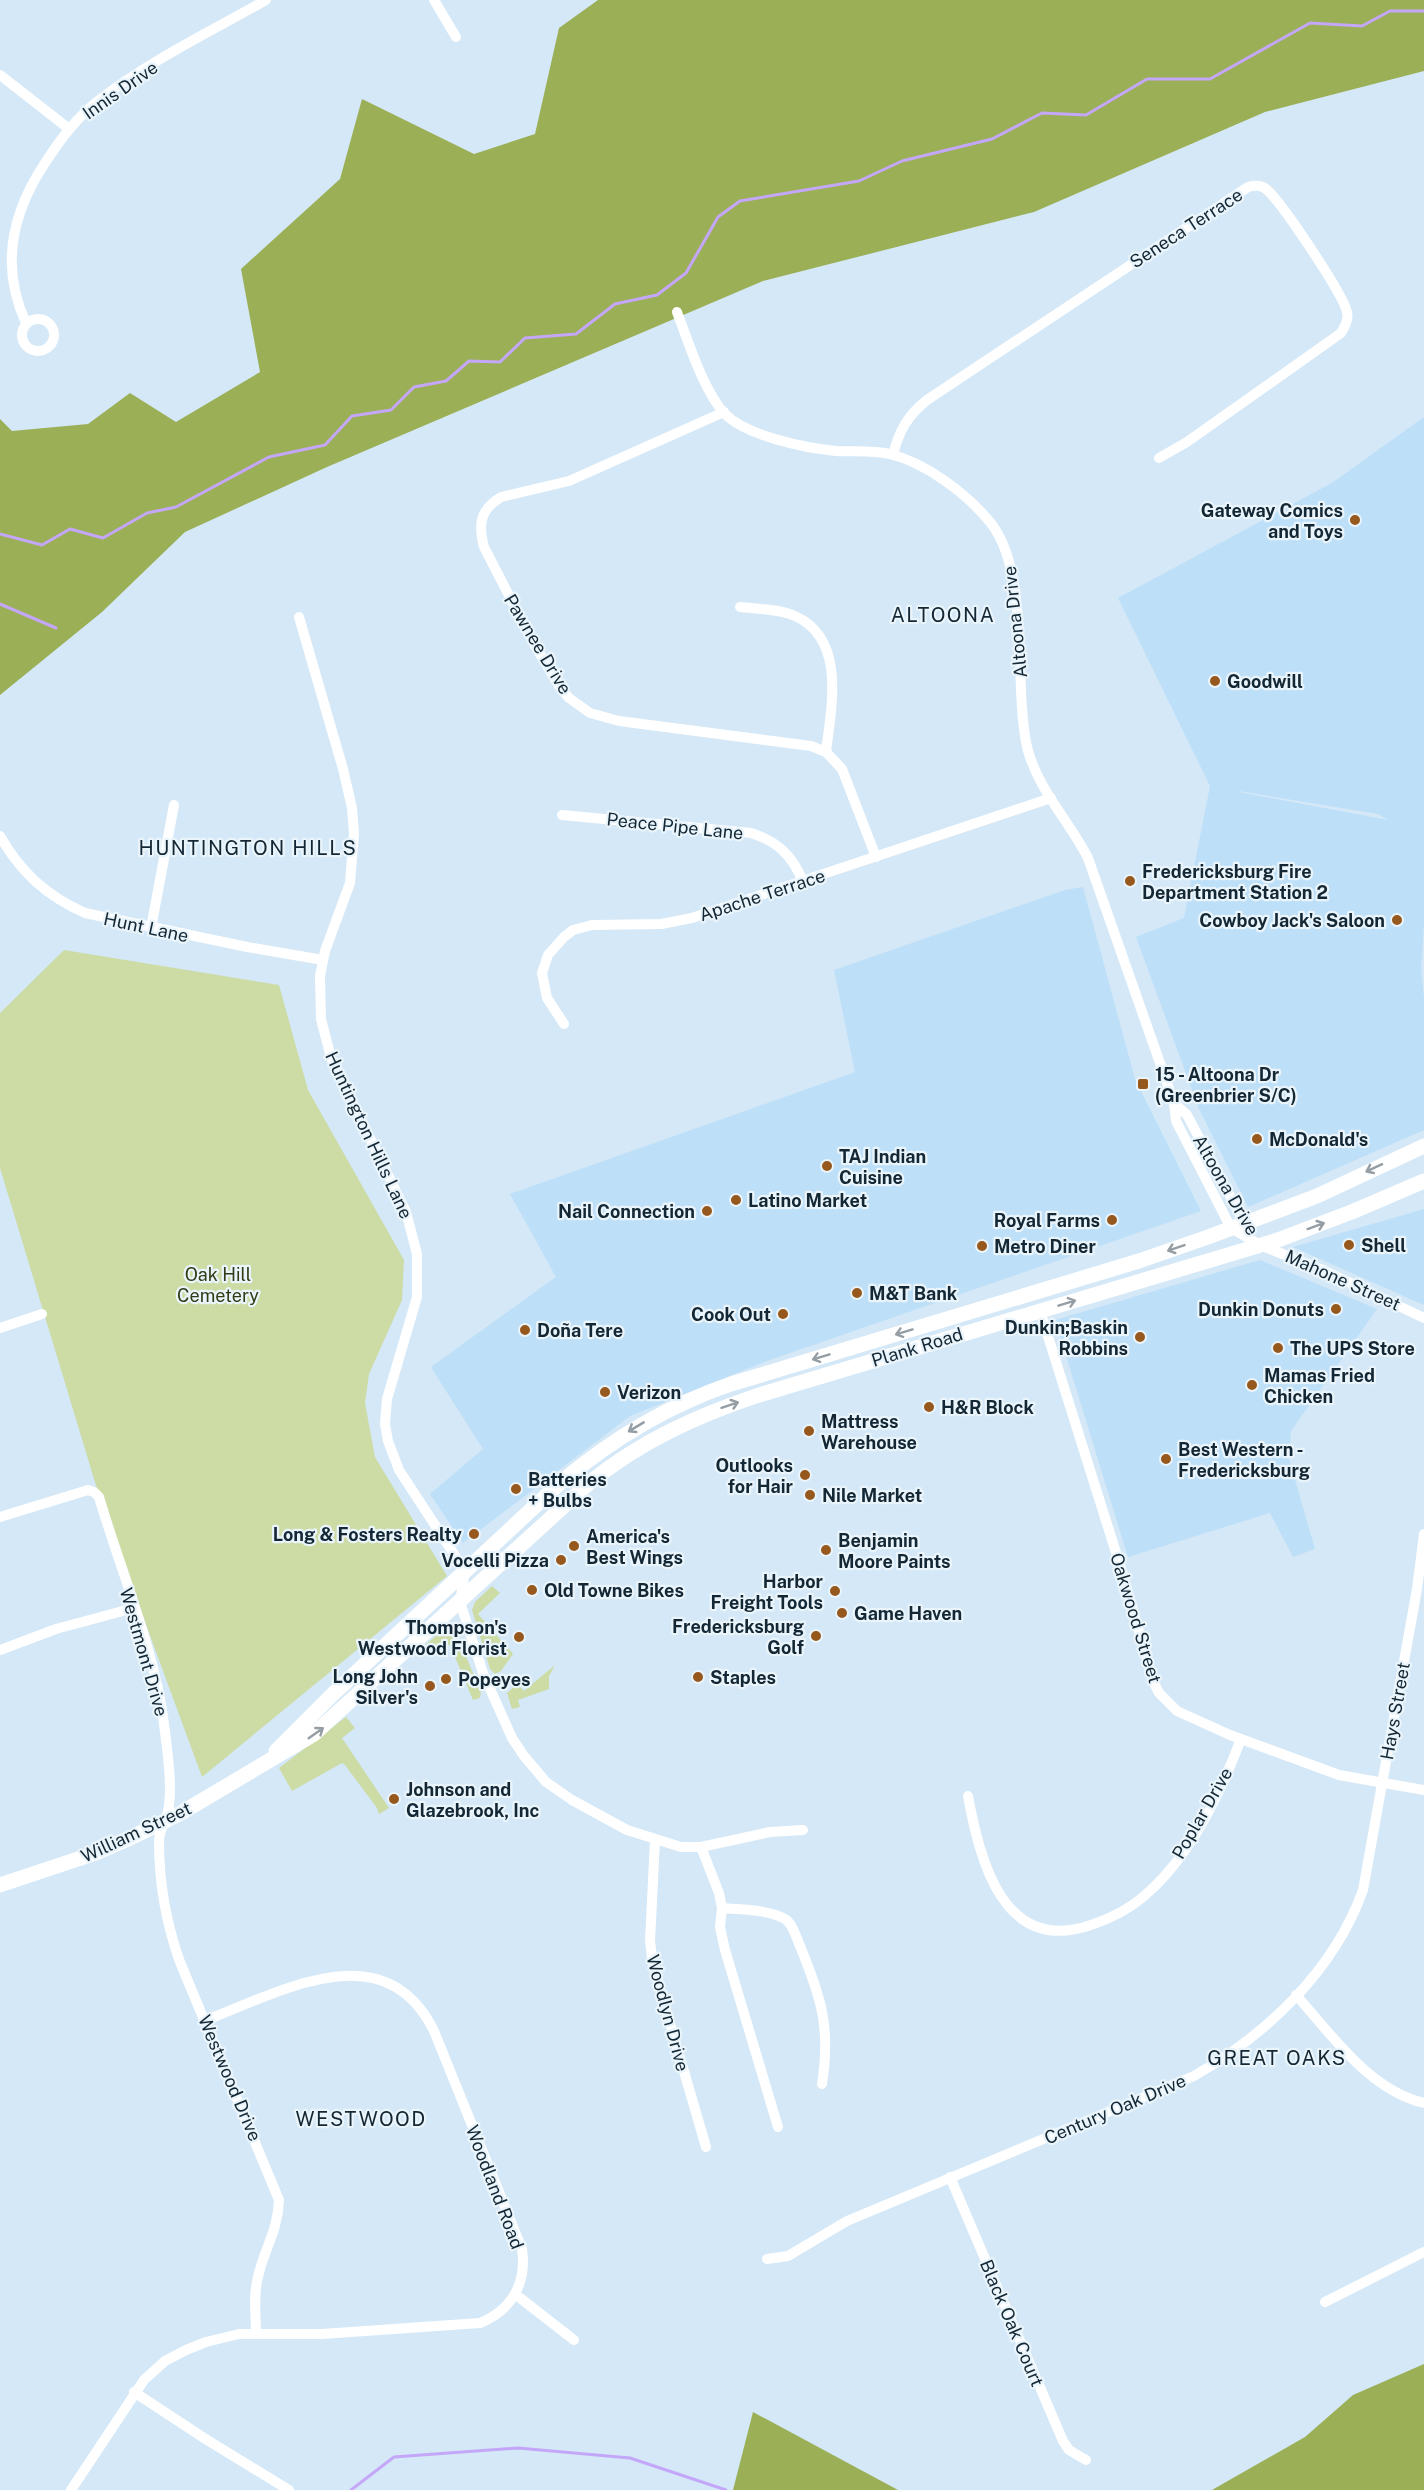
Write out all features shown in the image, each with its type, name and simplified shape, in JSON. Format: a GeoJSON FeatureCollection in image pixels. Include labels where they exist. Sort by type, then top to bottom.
{"type":"FeatureCollection","features":[{"type":"Feature","properties":{"kind":"highway","name":"Plank Road"},"geometry":{"type":"LineString","coordinates":[[465,1571],[577,1469],[652,1417],[699,1395],[1139,1260],[1238,1226],[1317,1196],[1424,1146]]}},
{"type":"Feature","properties":{"kind":"highway","name":"Plank Road"},"geometry":{"type":"LineString","coordinates":[[460,1602],[595,1478],[663,1433],[724,1407],[1260,1245],[1354,1211],[1424,1181]]}},
{"type":"Feature","properties":{"kind":"highway"},"geometry":{"type":"LineString","coordinates":[[971,1332],[973,1321],[991,1305]]}},
{"type":"Feature","properties":{"kind":"highway"},"geometry":{"type":"LineString","coordinates":[[906,1351],[934,1333],[935,1322]]}},
{"type":"Feature","properties":{"kind":"highway","name":"William Street"},"geometry":{"type":"LineString","coordinates":[[265,1762],[334,1693],[465,1571]]}},
{"type":"Feature","properties":{"kind":"highway","name":"William Street"},"geometry":{"type":"LineString","coordinates":[[0,1885],[93,1854],[163,1822],[323,1728],[460,1602]]}},
{"type":"Feature","properties":{"kind":"street","name":"Innis Drive"},"geometry":{"type":"LineString","coordinates":[[26,323],[16,308],[8,284],[6,256],[13,220],[32,183],[68,129],[98,101],[138,73],[266,0]]}},
{"type":"Feature","properties":{"kind":"street"},"geometry":{"type":"LineString","coordinates":[[434,0],[456,37]]}},
{"type":"Feature","properties":{"kind":"street"},"geometry":{"type":"LineString","coordinates":[[0,75],[68,129]]}},
{"type":"Feature","properties":{"kind":"street","name":"Seneca Terrace"},"geometry":{"type":"LineString","coordinates":[[893,455],[899,432],[906,420],[927,400],[1248,187],[1260,186],[1266,189],[1288,216],[1335,287],[1347,310],[1345,326],[1341,333],[1187,442],[1159,458]]}},
{"type":"Feature","properties":{"kind":"street","name":"Altoona Drive"},"geometry":{"type":"LineString","coordinates":[[676,312],[699,368],[724,412],[745,428],[814,448],[872,451],[893,455],[934,474],[956,489],[982,513],[1000,537],[1013,577],[1028,748],[1034,766],[1051,798],[1075,832],[1094,874],[1174,1103],[1176,1121],[1238,1226],[1260,1245]]}},
{"type":"Feature","properties":{"kind":"street","name":"Pawnee Drive"},"geometry":{"type":"LineString","coordinates":[[724,412],[569,481],[501,497],[494,501],[483,516],[480,530],[484,547],[554,678],[568,698],[580,707],[601,717],[619,721],[811,746],[826,752]]}},
{"type":"Feature","properties":{"kind":"street"},"geometry":{"type":"LineString","coordinates":[[740,607],[784,613],[796,617],[807,623],[821,640],[827,653],[832,679],[826,752],[835,760],[847,778],[876,857]]}},
{"type":"Feature","properties":{"kind":"street","name":"Huntington Hills Lane"},"geometry":{"type":"LineString","coordinates":[[299,617],[343,769],[352,808],[354,833],[350,883],[323,960],[320,995],[325,1039],[331,1058],[406,1212],[417,1254],[419,1275],[414,1309],[387,1399],[388,1441],[399,1470],[465,1571]]}},
{"type":"Feature","properties":{"kind":"street","name":"Apache Terrace"},"geometry":{"type":"LineString","coordinates":[[564,1024],[547,998],[542,973],[548,955],[573,930],[592,925],[627,926],[683,920],[1051,798]]}},
{"type":"Feature","properties":{"kind":"street"},"geometry":{"type":"LineString","coordinates":[[151,928],[174,805]]}},
{"type":"Feature","properties":{"kind":"street","name":"Peace Pipe Lane"},"geometry":{"type":"LineString","coordinates":[[562,814],[751,833],[764,837],[784,850],[793,861],[803,882]]}},
{"type":"Feature","properties":{"kind":"street","name":"Hunt Lane"},"geometry":{"type":"LineString","coordinates":[[0,836],[17,863],[32,880],[66,905],[101,918],[323,960]]}},
{"type":"Feature","properties":{"kind":"street","name":"Mahone Street"},"geometry":{"type":"LineString","coordinates":[[1260,1245],[1325,1271],[1424,1318]]}},
{"type":"Feature","properties":{"kind":"street","name":"Oakwood Street"},"geometry":{"type":"LineString","coordinates":[[1040,1311],[1124,1578],[1153,1681],[1163,1698],[1178,1712],[1241,1739],[1339,1775],[1424,1790]]}},
{"type":"Feature","properties":{"kind":"street"},"geometry":{"type":"LineString","coordinates":[[0,1328],[42,1314]]}},
{"type":"Feature","properties":{"kind":"street","name":"Westmont Drive"},"geometry":{"type":"LineString","coordinates":[[0,1518],[88,1490],[99,1497],[161,1704],[165,1727],[168,1810],[163,1822]]}},
{"type":"Feature","properties":{"kind":"street","name":"Hays Street"},"geometry":{"type":"LineString","coordinates":[[1383,1782],[1417,1589],[1424,1534]]}},
{"type":"Feature","properties":{"kind":"street"},"geometry":{"type":"LineString","coordinates":[[465,1571],[460,1602],[483,1674],[512,1738],[546,1782],[572,1800],[627,1830],[681,1846],[701,1847],[770,1832],[803,1830]]}},
{"type":"Feature","properties":{"kind":"street"},"geometry":{"type":"LineString","coordinates":[[0,1650],[56,1629],[134,1608]]}},
{"type":"Feature","properties":{"kind":"street","name":"Poplar Drive"},"geometry":{"type":"LineString","coordinates":[[968,1796],[975,1833],[992,1882],[1010,1910],[1028,1922],[1054,1931],[1078,1929],[1098,1922],[1143,1898],[1161,1878],[1191,1840],[1212,1805],[1241,1739]]}},
{"type":"Feature","properties":{"kind":"street","name":"Century Oak Drive"},"geometry":{"type":"LineString","coordinates":[[767,2259],[788,2256],[847,2221],[1194,2076],[1243,2044],[1296,1995],[1343,1936],[1363,1890],[1383,1782]]}},
{"type":"Feature","properties":{"kind":"street","name":"Westwood Drive"},"geometry":{"type":"LineString","coordinates":[[163,1822],[159,1840],[167,1921],[180,1962],[279,2200],[278,2219],[255,2291],[256,2334]]}},
{"type":"Feature","properties":{"kind":"street","name":"Woodlyn Drive"},"geometry":{"type":"LineString","coordinates":[[655,1840],[650,1941],[653,1965],[706,2148]]}},
{"type":"Feature","properties":{"kind":"street"},"geometry":{"type":"LineString","coordinates":[[701,1847],[719,1893],[722,1908],[720,1927],[724,1950],[778,2127]]}},
{"type":"Feature","properties":{"kind":"street"},"geometry":{"type":"LineString","coordinates":[[722,1908],[782,1917],[792,1927],[820,1997],[824,2019],[825,2050],[822,2084]]}},
{"type":"Feature","properties":{"kind":"street","name":"Woodland Road"},"geometry":{"type":"LineString","coordinates":[[70,2490],[134,2392],[152,2371],[186,2350],[225,2337],[256,2334],[322,2334],[480,2323],[502,2312],[514,2294],[523,2272],[522,2249],[434,2031],[422,2011],[410,1999],[373,1978],[354,1974],[336,1975],[315,1979],[206,2020]]}},
{"type":"Feature","properties":{"kind":"street"},"geometry":{"type":"LineString","coordinates":[[1296,1995],[1356,2062],[1405,2098],[1424,2103]]}},
{"type":"Feature","properties":{"kind":"street","name":"Black Oak Court"},"geometry":{"type":"LineString","coordinates":[[950,2177],[1063,2441],[1070,2450],[1086,2460]]}},
{"type":"Feature","properties":{"kind":"street"},"geometry":{"type":"LineString","coordinates":[[1325,2302],[1424,2252]]}},
{"type":"Feature","properties":{"kind":"street"},"geometry":{"type":"LineString","coordinates":[[514,2294],[574,2340]]}},
{"type":"Feature","properties":{"kind":"street"},"geometry":{"type":"LineString","coordinates":[[134,2392],[289,2490]]}},
{"type":"Feature","properties":{"kind":"shaded area"},"geometry":{"type":"Polygon","coordinates":[[[1424,417],[1424,925],[1421,967],[1424,998],[1424,1130],[1248,1207],[1199,1109],[1136,937],[1184,918],[1210,786],[1118,598],[1332,483],[1424,417]],[[1239,791],[1388,820],[1378,814],[1239,791]]]}},
{"type":"Feature","properties":{"kind":"shaded area"},"geometry":{"type":"Polygon","coordinates":[[[1083,887],[1135,1079],[1201,1211],[764,1362],[630,1416],[463,1543],[430,1494],[483,1449],[431,1367],[556,1277],[510,1194],[855,1072],[834,970],[1065,890],[1083,887]]]}},
{"type":"Feature","properties":{"kind":"shaded area"},"geometry":{"type":"Polygon","coordinates":[[[1424,1209],[1424,1305],[1293,1247],[1424,1209]]]}},
{"type":"Feature","properties":{"kind":"shaded area"},"geometry":{"type":"Polygon","coordinates":[[[1260,1260],[1377,1309],[1291,1431],[1289,1459],[1315,1549],[1293,1557],[1270,1513],[1128,1557],[1055,1320],[1260,1260]]]}},
{"type":"Feature","properties":{"kind":"green space"},"geometry":{"type":"Polygon","coordinates":[[[598,0],[1424,0],[1424,71],[1265,112],[1034,212],[763,281],[327,467],[185,532],[102,612],[0,695],[0,419],[12,431],[88,424],[130,393],[176,422],[260,372],[241,269],[340,179],[362,99],[474,154],[535,134],[559,28],[598,0]]]}},
{"type":"Feature","properties":{"kind":"green space","name":"Oak Hill Cemetery"},"geometry":{"type":"Polygon","coordinates":[[[64,950],[279,985],[308,1090],[404,1260],[402,1300],[369,1374],[365,1403],[375,1457],[447,1576],[202,1777],[101,1502],[0,1168],[0,1013],[64,950]]]}},
{"type":"Feature","properties":{"kind":"green space"},"geometry":{"type":"Polygon","coordinates":[[[492,1586],[500,1593],[478,1614],[513,1654],[501,1671],[495,1674],[490,1669],[472,1610],[475,1602],[492,1586]]]}},
{"type":"Feature","properties":{"kind":"green space"},"geometry":{"type":"Polygon","coordinates":[[[448,1633],[459,1640],[481,1692],[480,1698],[473,1700],[450,1645],[425,1645],[437,1635],[448,1633]]]}},
{"type":"Feature","properties":{"kind":"green space"},"geometry":{"type":"Polygon","coordinates":[[[555,1665],[549,1676],[549,1689],[518,1700],[520,1707],[512,1709],[507,1693],[517,1684],[524,1691],[555,1665]]]}},
{"type":"Feature","properties":{"kind":"green space"},"geometry":{"type":"Polygon","coordinates":[[[346,1717],[355,1728],[342,1738],[389,1808],[379,1814],[377,1808],[342,1763],[292,1791],[279,1768],[346,1717]]]}},
{"type":"Feature","properties":{"kind":"green space"},"geometry":{"type":"Polygon","coordinates":[[[1424,2364],[1424,2490],[1212,2490],[1305,2437],[1353,2395],[1424,2364]]]}},
{"type":"Feature","properties":{"kind":"green space"},"geometry":{"type":"Polygon","coordinates":[[[753,2412],[898,2490],[733,2490],[753,2412]]]}},
{"type":"Feature","properties":{"kind":"waterway"},"geometry":{"type":"LineString","coordinates":[[0,534],[42,545],[70,529],[103,538],[147,513],[176,507],[269,457],[325,445],[352,416],[391,410],[414,387],[446,381],[469,361],[500,362],[525,338],[576,334],[615,304],[657,295],[686,273],[718,217],[740,201],[859,181],[902,161],[992,139],[1042,113],[1086,115],[1147,79],[1210,79],[1310,23],[1362,26],[1390,11],[1424,11]]}},
{"type":"Feature","properties":{"kind":"waterway"},"geometry":{"type":"LineString","coordinates":[[0,604],[56,628]]}},
{"type":"Feature","properties":{"kind":"waterway"},"geometry":{"type":"LineString","coordinates":[[351,2490],[394,2457],[518,2448],[630,2458],[726,2490]]}},
{"type":"Feature","properties":{"kind":"place","name":"Gateway Comics and Toys"},"geometry":{"type":"Point","coordinates":[1355,520]}},
{"type":"Feature","properties":{"kind":"place","name":"Goodwill"},"geometry":{"type":"Point","coordinates":[1215,681]}},
{"type":"Feature","properties":{"kind":"place","name":"Fredericksburg Fire Department Station 2"},"geometry":{"type":"Point","coordinates":[1130,881]}},
{"type":"Feature","properties":{"kind":"place","name":"Cowboy Jack's Saloon"},"geometry":{"type":"Point","coordinates":[1397,920]}},
{"type":"Feature","properties":{"kind":"place","name":"15 - Altoona Dr (Greenbrier S/C)"},"geometry":{"type":"Point","coordinates":[1143,1084]}},
{"type":"Feature","properties":{"kind":"place","name":"McDonald's"},"geometry":{"type":"Point","coordinates":[1257,1139]}},
{"type":"Feature","properties":{"kind":"place","name":"TAJ Indian Cuisine"},"geometry":{"type":"Point","coordinates":[827,1166]}},
{"type":"Feature","properties":{"kind":"place","name":"Latino Market"},"geometry":{"type":"Point","coordinates":[736,1200]}},
{"type":"Feature","properties":{"kind":"place","name":"Nail Connection"},"geometry":{"type":"Point","coordinates":[707,1211]}},
{"type":"Feature","properties":{"kind":"place","name":"Royal Farms"},"geometry":{"type":"Point","coordinates":[1112,1220]}},
{"type":"Feature","properties":{"kind":"place","name":"Shell"},"geometry":{"type":"Point","coordinates":[1349,1245]}},
{"type":"Feature","properties":{"kind":"place","name":"Metro Diner"},"geometry":{"type":"Point","coordinates":[982,1246]}},
{"type":"Feature","properties":{"kind":"place","name":"M&T Bank"},"geometry":{"type":"Point","coordinates":[857,1293]}},
{"type":"Feature","properties":{"kind":"place","name":"Dunkin Donuts"},"geometry":{"type":"Point","coordinates":[1336,1309]}},
{"type":"Feature","properties":{"kind":"place","name":"Cook Out"},"geometry":{"type":"Point","coordinates":[783,1314]}},
{"type":"Feature","properties":{"kind":"place","name":"Doña Tere"},"geometry":{"type":"Point","coordinates":[525,1330]}},
{"type":"Feature","properties":{"kind":"place","name":"Dunkin;Baskin Robbins"},"geometry":{"type":"Point","coordinates":[1140,1337]}},
{"type":"Feature","properties":{"kind":"place","name":"The UPS Store"},"geometry":{"type":"Point","coordinates":[1278,1348]}},
{"type":"Feature","properties":{"kind":"place","name":"Mamas Fried Chicken"},"geometry":{"type":"Point","coordinates":[1252,1385]}},
{"type":"Feature","properties":{"kind":"place","name":"Verizon"},"geometry":{"type":"Point","coordinates":[605,1392]}},
{"type":"Feature","properties":{"kind":"place","name":"H&R Block"},"geometry":{"type":"Point","coordinates":[929,1407]}},
{"type":"Feature","properties":{"kind":"place","name":"Mattress Warehouse"},"geometry":{"type":"Point","coordinates":[809,1431]}},
{"type":"Feature","properties":{"kind":"place","name":"Best Western - Fredericksburg"},"geometry":{"type":"Point","coordinates":[1166,1459]}},
{"type":"Feature","properties":{"kind":"place","name":"Outlooks for Hair"},"geometry":{"type":"Point","coordinates":[805,1475]}},
{"type":"Feature","properties":{"kind":"place","name":"Batteries + Bulbs"},"geometry":{"type":"Point","coordinates":[516,1489]}},
{"type":"Feature","properties":{"kind":"place","name":"Nile Market"},"geometry":{"type":"Point","coordinates":[810,1495]}},
{"type":"Feature","properties":{"kind":"place","name":"Long & Fosters Realty"},"geometry":{"type":"Point","coordinates":[474,1534]}},
{"type":"Feature","properties":{"kind":"place","name":"America's Best Wings"},"geometry":{"type":"Point","coordinates":[574,1546]}},
{"type":"Feature","properties":{"kind":"place","name":"Benjamin Moore Paints"},"geometry":{"type":"Point","coordinates":[826,1550]}},
{"type":"Feature","properties":{"kind":"place","name":"Vocelli Pizza"},"geometry":{"type":"Point","coordinates":[561,1560]}},
{"type":"Feature","properties":{"kind":"place","name":"Old Towne Bikes"},"geometry":{"type":"Point","coordinates":[532,1590]}},
{"type":"Feature","properties":{"kind":"place","name":"Harbor Freight Tools"},"geometry":{"type":"Point","coordinates":[835,1591]}},
{"type":"Feature","properties":{"kind":"place","name":"Game Haven"},"geometry":{"type":"Point","coordinates":[842,1613]}},
{"type":"Feature","properties":{"kind":"place","name":"Fredericksburg Golf"},"geometry":{"type":"Point","coordinates":[816,1636]}},
{"type":"Feature","properties":{"kind":"place","name":"Thompson's Westwood Florist"},"geometry":{"type":"Point","coordinates":[519,1637]}},
{"type":"Feature","properties":{"kind":"place","name":"Staples"},"geometry":{"type":"Point","coordinates":[698,1677]}},
{"type":"Feature","properties":{"kind":"place","name":"Popeyes"},"geometry":{"type":"Point","coordinates":[446,1679]}},
{"type":"Feature","properties":{"kind":"place","name":"Long John Silver's"},"geometry":{"type":"Point","coordinates":[430,1686]}},
{"type":"Feature","properties":{"kind":"place","name":"Johnson and Glazebrook, Inc"},"geometry":{"type":"Point","coordinates":[394,1799]}},
{"type":"Feature","properties":{"kind":"district","name":"ALTOONA"},"geometry":{"type":"Point","coordinates":[943,615]}},
{"type":"Feature","properties":{"kind":"district","name":"HUNTINGTON HILLS"},"geometry":{"type":"Point","coordinates":[248,848]}},
{"type":"Feature","properties":{"kind":"district","name":"GREAT OAKS"},"geometry":{"type":"Point","coordinates":[1277,2058]}},
{"type":"Feature","properties":{"kind":"district","name":"WESTWOOD"},"geometry":{"type":"Point","coordinates":[361,2119]}}]}
